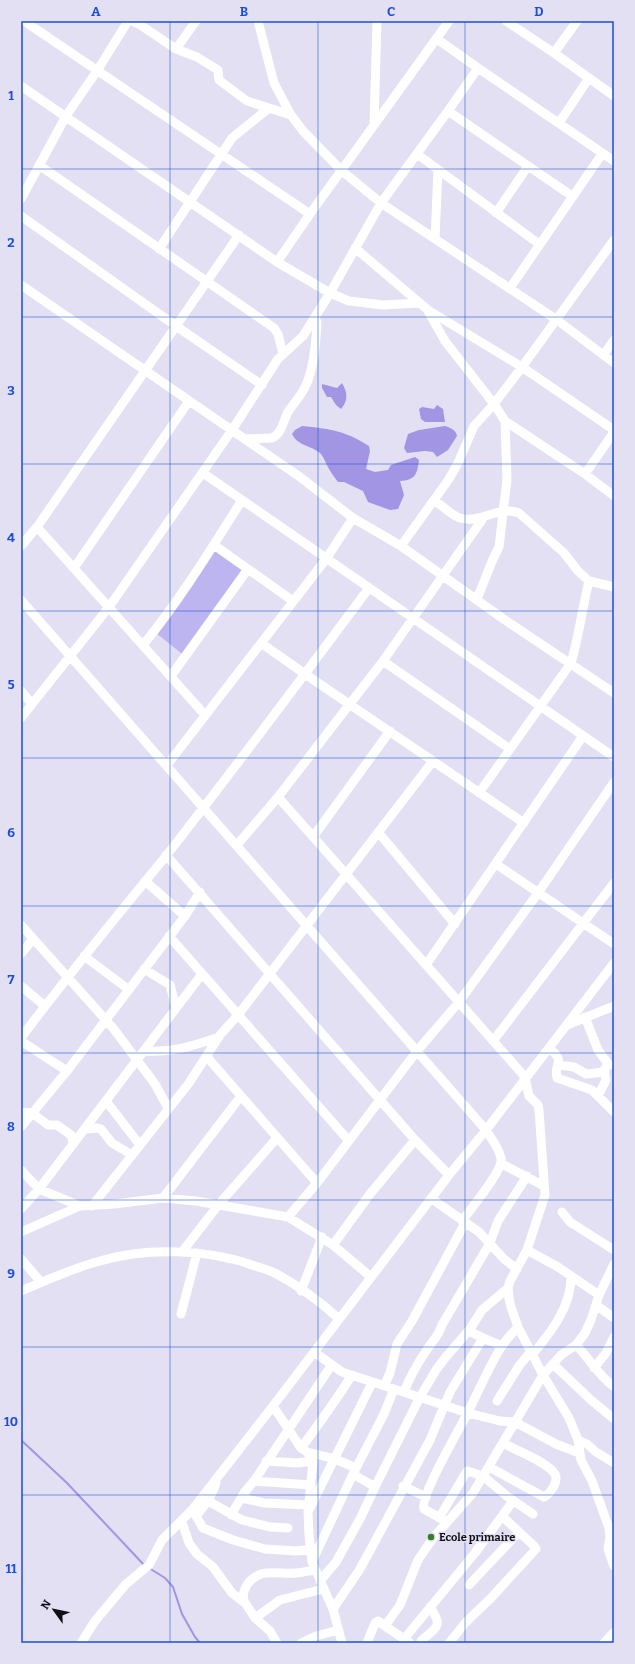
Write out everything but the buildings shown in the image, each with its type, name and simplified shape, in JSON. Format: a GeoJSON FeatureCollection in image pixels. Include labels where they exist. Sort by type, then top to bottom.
{"type":"FeatureCollection","features":[{"type":"Feature","properties":{"kind":"street"},"geometry":{"type":"LineString","coordinates":[[24,21],[310,214]]}},
{"type":"Feature","properties":{"kind":"street"},"geometry":{"type":"LineString","coordinates":[[21,199],[66,116],[97,71],[128,21]]}},
{"type":"Feature","properties":{"kind":"street"},"geometry":{"type":"LineString","coordinates":[[132,21],[140,24],[176,49],[197,57],[218,70],[219,80],[247,101],[291,115]]}},
{"type":"Feature","properties":{"kind":"street"},"geometry":{"type":"LineString","coordinates":[[176,49],[196,21]]}},
{"type":"Feature","properties":{"kind":"street"},"geometry":{"type":"LineString","coordinates":[[258,21],[274,83],[291,115],[303,131],[342,171],[381,204],[557,320],[614,363]]}},
{"type":"Feature","properties":{"kind":"street"},"geometry":{"type":"LineString","coordinates":[[374,124],[377,21]]}},
{"type":"Feature","properties":{"kind":"street"},"geometry":{"type":"LineString","coordinates":[[278,262],[310,214],[449,21]]}},
{"type":"Feature","properties":{"kind":"street"},"geometry":{"type":"LineString","coordinates":[[506,21],[614,96]]}},
{"type":"Feature","properties":{"kind":"street"},"geometry":{"type":"LineString","coordinates":[[554,53],[577,21]]}},
{"type":"Feature","properties":{"kind":"street"},"geometry":{"type":"LineString","coordinates":[[437,39],[614,161]]}},
{"type":"Feature","properties":{"kind":"street"},"geometry":{"type":"LineString","coordinates":[[21,718],[109,607],[283,354],[303,336],[330,293],[381,204],[478,68]]}},
{"type":"Feature","properties":{"kind":"street"},"geometry":{"type":"LineString","coordinates":[[559,123],[589,78]]}},
{"type":"Feature","properties":{"kind":"street"},"geometry":{"type":"LineString","coordinates":[[21,86],[190,200],[278,262],[330,293],[349,301],[383,305],[419,302]]}},
{"type":"Feature","properties":{"kind":"street"},"geometry":{"type":"LineString","coordinates":[[159,249],[221,154],[236,135],[269,108]]}},
{"type":"Feature","properties":{"kind":"street"},"geometry":{"type":"LineString","coordinates":[[448,111],[572,196]]}},
{"type":"Feature","properties":{"kind":"street"},"geometry":{"type":"LineString","coordinates":[[417,154],[539,244]]}},
{"type":"Feature","properties":{"kind":"street"},"geometry":{"type":"LineString","coordinates":[[510,288],[602,154]]}},
{"type":"Feature","properties":{"kind":"street"},"geometry":{"type":"LineString","coordinates":[[40,165],[274,328],[278,334],[283,354]]}},
{"type":"Feature","properties":{"kind":"street"},"geometry":{"type":"LineString","coordinates":[[496,213],[528,166]]}},
{"type":"Feature","properties":{"kind":"street"},"geometry":{"type":"LineString","coordinates":[[435,239],[438,170]]}},
{"type":"Feature","properties":{"kind":"street"},"geometry":{"type":"LineString","coordinates":[[21,216],[262,385]]}},
{"type":"Feature","properties":{"kind":"street"},"geometry":{"type":"LineString","coordinates":[[21,546],[37,527],[239,235]]}},
{"type":"Feature","properties":{"kind":"street"},"geometry":{"type":"LineString","coordinates":[[401,546],[458,463],[474,426],[494,404],[522,367],[614,240]]}},
{"type":"Feature","properties":{"kind":"street"},"geometry":{"type":"LineString","coordinates":[[355,248],[428,310],[522,367],[614,431],[585,474]]}},
{"type":"Feature","properties":{"kind":"street"},"geometry":{"type":"LineString","coordinates":[[21,285],[300,476],[353,518],[401,546],[505,620],[614,693]]}},
{"type":"Feature","properties":{"kind":"street"},"geometry":{"type":"LineString","coordinates":[[428,310],[445,341],[494,404],[504,421],[585,474],[614,496]]}},
{"type":"Feature","properties":{"kind":"street"},"geometry":{"type":"LineString","coordinates":[[245,439],[272,438],[275,436],[281,428],[288,413],[305,389],[316,351],[317,322]]}},
{"type":"Feature","properties":{"kind":"street"},"geometry":{"type":"LineString","coordinates":[[604,354],[614,340]]}},
{"type":"Feature","properties":{"kind":"street"},"geometry":{"type":"LineString","coordinates":[[74,568],[189,401]]}},
{"type":"Feature","properties":{"kind":"street"},"geometry":{"type":"LineString","coordinates":[[477,599],[499,547],[507,478],[504,421]]}},
{"type":"Feature","properties":{"kind":"street"},"geometry":{"type":"LineString","coordinates":[[202,473],[614,757]]}},
{"type":"Feature","properties":{"kind":"street"},"geometry":{"type":"LineString","coordinates":[[143,645],[155,631],[242,500]]}},
{"type":"Feature","properties":{"kind":"street"},"geometry":{"type":"LineString","coordinates":[[434,500],[459,517],[470,519],[484,517],[504,510],[519,513],[564,552],[578,571],[589,582],[614,586]]}},
{"type":"Feature","properties":{"kind":"street"},"geometry":{"type":"LineString","coordinates":[[237,845],[278,797],[383,661],[484,517]]}},
{"type":"Feature","properties":{"kind":"street"},"geometry":{"type":"LineString","coordinates":[[166,765],[326,558],[353,518]]}},
{"type":"Feature","properties":{"kind":"street"},"geometry":{"type":"LineString","coordinates":[[37,527],[205,715]]}},
{"type":"Feature","properties":{"kind":"street"},"geometry":{"type":"LineString","coordinates":[[214,544],[293,601]]}},
{"type":"Feature","properties":{"kind":"street"},"geometry":{"type":"LineString","coordinates":[[171,676],[248,569]]}},
{"type":"Feature","properties":{"kind":"street"},"geometry":{"type":"LineString","coordinates":[[479,793],[571,663],[578,640],[589,582]]}},
{"type":"Feature","properties":{"kind":"street"},"geometry":{"type":"LineString","coordinates":[[67,1071],[21,1039],[84,956],[166,855],[369,588]]}},
{"type":"Feature","properties":{"kind":"street"},"geometry":{"type":"LineString","coordinates":[[21,600],[486,1130],[501,1155],[502,1164],[497,1174],[464,1222],[412,1321],[397,1344],[390,1373],[384,1386]]}},
{"type":"Feature","properties":{"kind":"street"},"geometry":{"type":"LineString","coordinates":[[261,643],[524,823]]}},
{"type":"Feature","properties":{"kind":"street"},"geometry":{"type":"LineString","coordinates":[[383,661],[510,749]]}},
{"type":"Feature","properties":{"kind":"street"},"geometry":{"type":"LineString","coordinates":[[21,690],[32,704]]}},
{"type":"Feature","properties":{"kind":"street"},"geometry":{"type":"LineString","coordinates":[[313,837],[390,731]]}},
{"type":"Feature","properties":{"kind":"street"},"geometry":{"type":"LineString","coordinates":[[426,965],[583,736]]}},
{"type":"Feature","properties":{"kind":"street"},"geometry":{"type":"LineString","coordinates":[[92,1206],[188,1083],[207,1057],[219,1037],[270,974],[432,761]]}},
{"type":"Feature","properties":{"kind":"street"},"geometry":{"type":"LineString","coordinates":[[288,1217],[349,1141],[417,1051],[459,1002],[538,893],[614,782]]}},
{"type":"Feature","properties":{"kind":"street"},"geometry":{"type":"LineString","coordinates":[[278,797],[525,1078],[529,1096],[540,1110],[544,1202],[527,1250],[510,1281],[508,1288],[511,1307],[518,1328],[543,1375],[567,1414],[578,1440],[579,1453],[610,1516],[612,1537],[608,1550],[613,1560]]}},
{"type":"Feature","properties":{"kind":"street"},"geometry":{"type":"LineString","coordinates":[[378,832],[455,924]]}},
{"type":"Feature","properties":{"kind":"street"},"geometry":{"type":"LineString","coordinates":[[166,855],[200,892],[415,1140],[449,1175]]}},
{"type":"Feature","properties":{"kind":"street"},"geometry":{"type":"LineString","coordinates":[[496,864],[614,944]]}},
{"type":"Feature","properties":{"kind":"street"},"geometry":{"type":"LineString","coordinates":[[145,881],[185,916]]}},
{"type":"Feature","properties":{"kind":"street"},"geometry":{"type":"LineString","coordinates":[[493,1041],[614,883]]}},
{"type":"Feature","properties":{"kind":"street"},"geometry":{"type":"LineString","coordinates":[[21,1127],[106,1020],[128,989],[185,916],[200,892]]}},
{"type":"Feature","properties":{"kind":"street"},"geometry":{"type":"LineString","coordinates":[[21,925],[106,1020],[155,1084],[168,1108]]}},
{"type":"Feature","properties":{"kind":"street"},"geometry":{"type":"LineString","coordinates":[[169,936],[349,1141]]}},
{"type":"Feature","properties":{"kind":"street"},"geometry":{"type":"LineString","coordinates":[[21,954],[33,939]]}},
{"type":"Feature","properties":{"kind":"street"},"geometry":{"type":"LineString","coordinates":[[84,956],[128,989]]}},
{"type":"Feature","properties":{"kind":"street"},"geometry":{"type":"LineString","coordinates":[[194,1513],[220,1473],[273,1406],[449,1175],[486,1130],[614,962]]}},
{"type":"Feature","properties":{"kind":"street"},"geometry":{"type":"LineString","coordinates":[[144,969],[170,985],[176,1008]]}},
{"type":"Feature","properties":{"kind":"street"},"geometry":{"type":"LineString","coordinates":[[21,1209],[85,1129],[202,974]]}},
{"type":"Feature","properties":{"kind":"street"},"geometry":{"type":"LineString","coordinates":[[21,986],[45,1006]]}},
{"type":"Feature","properties":{"kind":"street"},"geometry":{"type":"LineString","coordinates":[[566,1025],[614,1006]]}},
{"type":"Feature","properties":{"kind":"street"},"geometry":{"type":"LineString","coordinates":[[585,1017],[598,1050],[609,1066],[606,1080],[598,1096]]}},
{"type":"Feature","properties":{"kind":"street"},"geometry":{"type":"LineString","coordinates":[[144,1051],[162,1052],[174,1050],[219,1037]]}},
{"type":"Feature","properties":{"kind":"street"},"geometry":{"type":"LineString","coordinates":[[549,1048],[557,1055],[559,1060],[558,1078],[592,1090],[614,1112]]}},
{"type":"Feature","properties":{"kind":"street"},"geometry":{"type":"LineString","coordinates":[[207,1057],[316,1183]]}},
{"type":"Feature","properties":{"kind":"street"},"geometry":{"type":"LineString","coordinates":[[558,1065],[574,1067],[586,1074],[609,1066]]}},
{"type":"Feature","properties":{"kind":"street"},"geometry":{"type":"LineString","coordinates":[[163,1198],[241,1096]]}},
{"type":"Feature","properties":{"kind":"street"},"geometry":{"type":"LineString","coordinates":[[106,1100],[140,1145]]}},
{"type":"Feature","properties":{"kind":"street"},"geometry":{"type":"LineString","coordinates":[[21,1112],[32,1113],[48,1125],[57,1125],[71,1135],[73,1143]]}},
{"type":"Feature","properties":{"kind":"street"},"geometry":{"type":"LineString","coordinates":[[85,1129],[101,1129],[105,1132],[112,1143],[132,1155]]}},
{"type":"Feature","properties":{"kind":"street"},"geometry":{"type":"LineString","coordinates":[[182,1252],[220,1204],[277,1138]]}},
{"type":"Feature","properties":{"kind":"street"},"geometry":{"type":"LineString","coordinates":[[333,1245],[370,1194],[415,1140]]}},
{"type":"Feature","properties":{"kind":"street"},"geometry":{"type":"LineString","coordinates":[[502,1164],[544,1186]]}},
{"type":"Feature","properties":{"kind":"street"},"geometry":{"type":"LineString","coordinates":[[21,1170],[39,1188],[80,1206],[163,1198],[220,1204],[288,1217],[322,1237],[371,1277]]}},
{"type":"Feature","properties":{"kind":"street"},"geometry":{"type":"LineString","coordinates":[[404,1392],[414,1370],[426,1351],[441,1332],[442,1325],[490,1243],[495,1227],[527,1176]]}},
{"type":"Feature","properties":{"kind":"street"},"geometry":{"type":"LineString","coordinates":[[432,1199],[479,1232],[504,1259],[517,1269]]}},
{"type":"Feature","properties":{"kind":"street"},"geometry":{"type":"LineString","coordinates":[[21,1232],[80,1206]]}},
{"type":"Feature","properties":{"kind":"street"},"geometry":{"type":"LineString","coordinates":[[562,1212],[570,1222],[614,1250]]}},
{"type":"Feature","properties":{"kind":"street"},"geometry":{"type":"LineString","coordinates":[[301,1291],[322,1237]]}},
{"type":"Feature","properties":{"kind":"street"},"geometry":{"type":"LineString","coordinates":[[527,1250],[571,1276],[599,1295]]}},
{"type":"Feature","properties":{"kind":"street"},"geometry":{"type":"LineString","coordinates":[[21,1291],[57,1275],[101,1260],[134,1255],[182,1252],[197,1253],[238,1260],[274,1273],[339,1319]]}},
{"type":"Feature","properties":{"kind":"street"},"geometry":{"type":"LineString","coordinates":[[181,1314],[197,1253]]}},
{"type":"Feature","properties":{"kind":"street"},"geometry":{"type":"LineString","coordinates":[[21,1259],[41,1282]]}},
{"type":"Feature","properties":{"kind":"street"},"geometry":{"type":"LineString","coordinates":[[443,1520],[472,1493],[543,1375],[561,1355],[576,1345],[585,1333],[599,1295],[614,1264]]}},
{"type":"Feature","properties":{"kind":"street"},"geometry":{"type":"LineString","coordinates":[[497,1401],[518,1366],[532,1353],[564,1309],[571,1288],[571,1276]]}},
{"type":"Feature","properties":{"kind":"street"},"geometry":{"type":"LineString","coordinates":[[255,1618],[280,1600],[321,1585],[340,1555],[361,1516],[374,1487],[420,1397],[444,1358],[468,1331],[482,1310],[508,1288]]}},
{"type":"Feature","properties":{"kind":"street"},"geometry":{"type":"LineString","coordinates":[[596,1305],[614,1318]]}},
{"type":"Feature","properties":{"kind":"street"},"geometry":{"type":"LineString","coordinates":[[443,1520],[423,1507],[431,1482],[468,1413],[478,1389],[502,1346],[518,1328]]}},
{"type":"Feature","properties":{"kind":"street"},"geometry":{"type":"LineString","coordinates":[[468,1331],[502,1346]]}},
{"type":"Feature","properties":{"kind":"street"},"geometry":{"type":"LineString","coordinates":[[594,1368],[612,1350],[614,1337]]}},
{"type":"Feature","properties":{"kind":"street"},"geometry":{"type":"LineString","coordinates":[[333,1609],[360,1569],[403,1486],[430,1440],[450,1392],[483,1338]]}},
{"type":"Feature","properties":{"kind":"street"},"geometry":{"type":"LineString","coordinates":[[576,1345],[587,1356],[594,1368],[614,1387]]}},
{"type":"Feature","properties":{"kind":"street"},"geometry":{"type":"LineString","coordinates":[[314,1352],[331,1366],[372,1383],[468,1413],[500,1421],[515,1422],[556,1444],[579,1453]]}},
{"type":"Feature","properties":{"kind":"street"},"geometry":{"type":"LineString","coordinates":[[553,1364],[590,1400],[614,1419]]}},
{"type":"Feature","properties":{"kind":"street"},"geometry":{"type":"LineString","coordinates":[[231,1515],[331,1366]]}},
{"type":"Feature","properties":{"kind":"street"},"geometry":{"type":"LineString","coordinates":[[304,1450],[321,1419],[336,1401],[352,1375]]}},
{"type":"Feature","properties":{"kind":"street"},"geometry":{"type":"LineString","coordinates":[[308,1509],[372,1383]]}},
{"type":"Feature","properties":{"kind":"street"},"geometry":{"type":"LineString","coordinates":[[244,1601],[244,1588],[252,1579],[260,1574],[298,1573],[313,1566],[354,1471],[384,1414],[394,1390]]}},
{"type":"Feature","properties":{"kind":"street"},"geometry":{"type":"LineString","coordinates":[[273,1406],[313,1461],[308,1509],[310,1549],[313,1566],[333,1609],[342,1643]]}},
{"type":"Feature","properties":{"kind":"street"},"geometry":{"type":"LineString","coordinates":[[578,1440],[587,1444],[596,1452],[614,1463]]}},
{"type":"Feature","properties":{"kind":"street"},"geometry":{"type":"LineString","coordinates":[[489,1467],[543,1497],[547,1496],[554,1486],[556,1480],[552,1470],[539,1461],[503,1443]]}},
{"type":"Feature","properties":{"kind":"street"},"geometry":{"type":"LineString","coordinates":[[304,1450],[335,1458],[374,1487]]}},
{"type":"Feature","properties":{"kind":"street"},"geometry":{"type":"LineString","coordinates":[[266,1461],[296,1463],[313,1461]]}},
{"type":"Feature","properties":{"kind":"street"},"geometry":{"type":"LineString","coordinates":[[385,1626],[400,1605],[418,1560],[443,1520],[467,1471],[482,1477],[513,1501],[533,1514]]}},
{"type":"Feature","properties":{"kind":"street"},"geometry":{"type":"LineString","coordinates":[[81,1643],[95,1620],[126,1584],[149,1565],[162,1540],[208,1501],[220,1473]]}},
{"type":"Feature","properties":{"kind":"street"},"geometry":{"type":"LineString","coordinates":[[254,1481],[311,1485]]}},
{"type":"Feature","properties":{"kind":"street"},"geometry":{"type":"LineString","coordinates":[[403,1486],[426,1497]]}},
{"type":"Feature","properties":{"kind":"street"},"geometry":{"type":"LineString","coordinates":[[242,1498],[264,1503],[308,1509]]}},
{"type":"Feature","properties":{"kind":"street"},"geometry":{"type":"LineString","coordinates":[[208,1501],[231,1515],[254,1524],[288,1528]]}},
{"type":"Feature","properties":{"kind":"street"},"geometry":{"type":"LineString","coordinates":[[367,1643],[376,1622],[378,1621],[407,1641],[430,1607],[476,1553],[513,1501]]}},
{"type":"Feature","properties":{"kind":"street"},"geometry":{"type":"LineString","coordinates":[[194,1513],[203,1528],[251,1546],[282,1550],[310,1549]]}},
{"type":"Feature","properties":{"kind":"street"},"geometry":{"type":"LineString","coordinates":[[450,1643],[466,1622],[536,1549],[503,1517]]}},
{"type":"Feature","properties":{"kind":"street"},"geometry":{"type":"LineString","coordinates":[[182,1522],[189,1543],[197,1554],[213,1567],[232,1593],[244,1601],[255,1618],[270,1631],[277,1643]]}},
{"type":"Feature","properties":{"kind":"street"},"geometry":{"type":"LineString","coordinates":[[470,1585],[519,1532]]}},
{"type":"Feature","properties":{"kind":"street"},"geometry":{"type":"LineString","coordinates":[[421,1642],[436,1628],[437,1625],[437,1617],[430,1607]]}},
{"type":"Feature","properties":{"kind":"street"},"geometry":{"type":"LineString","coordinates":[[301,1643],[316,1636],[338,1630]]}},
{"type":"Feature","properties":{"kind":"street"},"geometry":{"type":"LineString","coordinates":[[604,1643],[613,1636]]}},
{"type":"Feature","properties":{"kind":"shaded area"},"geometry":{"type":"Polygon","coordinates":[[[342,383],[345,390],[346,400],[341,409],[336,405],[331,397],[327,397],[322,388],[322,384],[337,388],[342,383]]]}},
{"type":"Feature","properties":{"kind":"shaded area"},"geometry":{"type":"Polygon","coordinates":[[[437,405],[443,409],[445,422],[425,422],[421,419],[419,409],[422,407],[434,409],[437,405]]]}},
{"type":"Feature","properties":{"kind":"shaded area"},"geometry":{"type":"Polygon","coordinates":[[[302,426],[344,433],[369,446],[370,451],[366,469],[375,472],[388,470],[391,465],[415,457],[419,460],[414,476],[412,478],[400,481],[404,495],[398,509],[390,510],[368,502],[363,491],[344,482],[338,482],[330,471],[323,456],[312,448],[298,441],[292,434],[295,430],[302,426]]]}},
{"type":"Feature","properties":{"kind":"shaded area"},"geometry":{"type":"Polygon","coordinates":[[[445,426],[456,432],[457,436],[448,450],[437,457],[433,452],[425,451],[407,453],[404,448],[408,434],[419,430],[445,426]]]}},
{"type":"Feature","properties":{"kind":"shaded area"},"geometry":{"type":"Polygon","coordinates":[[[215,546],[251,571],[186,657],[156,633],[215,546]]]}},
{"type":"Feature","properties":{"kind":"waterway"},"geometry":{"type":"LineString","coordinates":[[21,1440],[67,1483],[145,1566]]}},
{"type":"Feature","properties":{"kind":"waterway"},"geometry":{"type":"LineString","coordinates":[[149,1568],[165,1578],[173,1587],[182,1614],[200,1643]]}},
{"type":"Feature","properties":{"kind":"place","name":"Ecole primaire"},"geometry":{"type":"Point","coordinates":[431,1537]}}]}
